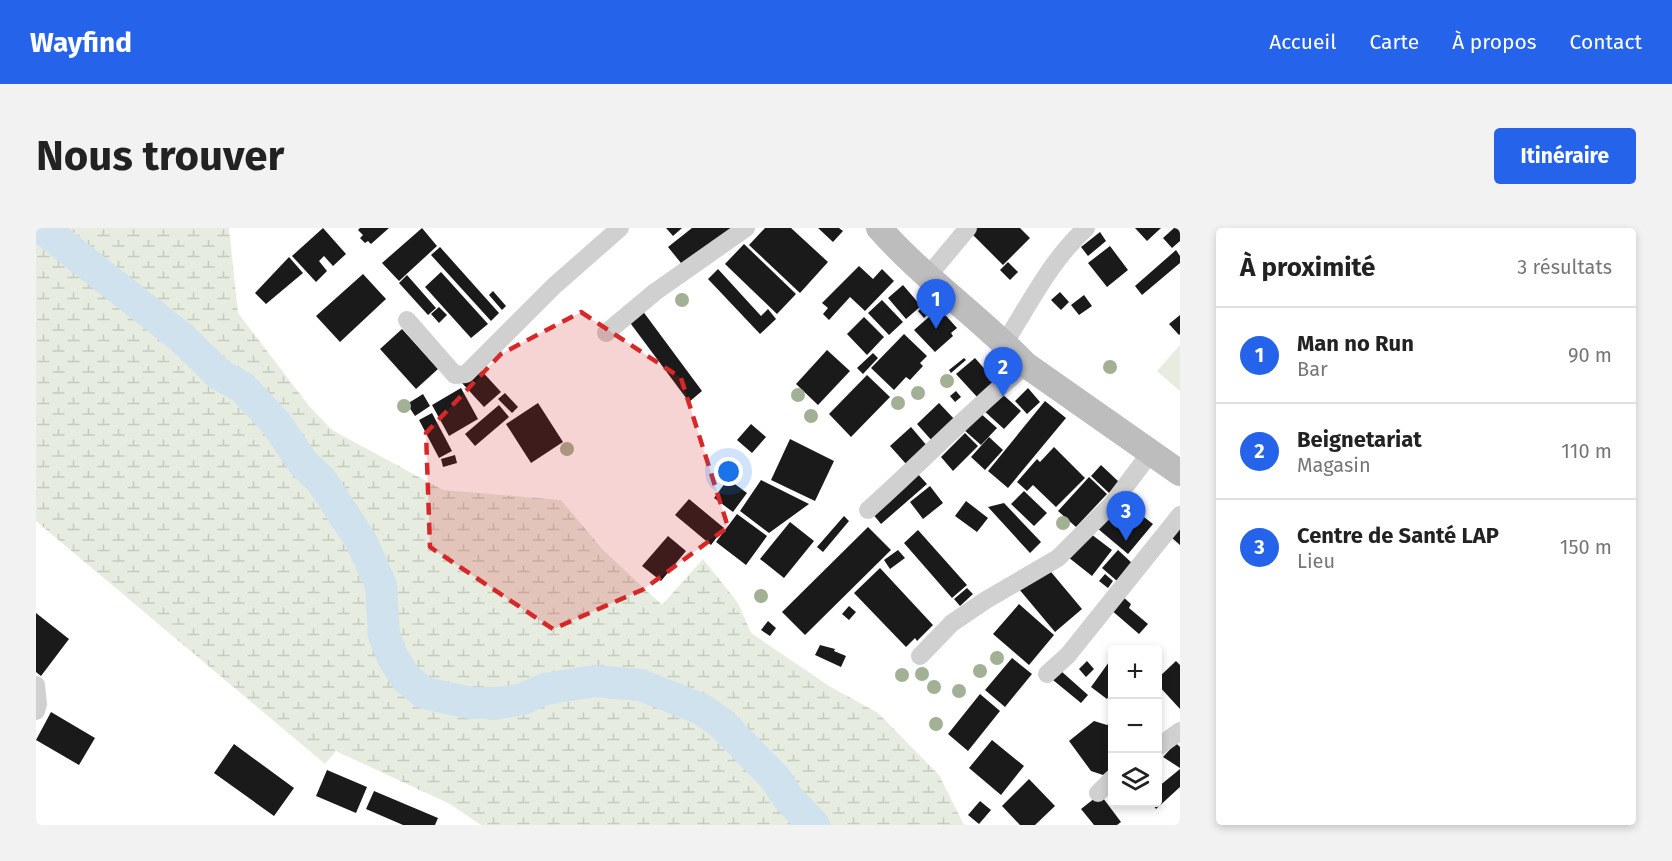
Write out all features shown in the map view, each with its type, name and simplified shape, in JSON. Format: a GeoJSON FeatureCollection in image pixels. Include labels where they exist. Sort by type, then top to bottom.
{"type":"FeatureCollection","features":[{"type":"Feature","properties":{"kind":"main road"},"geometry":{"type":"LineString","coordinates":[[879,228],[928,276],[1005,342],[1026,365],[1180,473]]}},
{"type":"Feature","properties":{"kind":"street"},"geometry":{"type":"LineString","coordinates":[[407,320],[455,375],[466,374],[554,286],[620,228]]}},
{"type":"Feature","properties":{"kind":"street"},"geometry":{"type":"LineString","coordinates":[[606,333],[656,292],[746,228]]}},
{"type":"Feature","properties":{"kind":"street"},"geometry":{"type":"LineString","coordinates":[[928,276],[968,228]]}},
{"type":"Feature","properties":{"kind":"street"},"geometry":{"type":"LineString","coordinates":[[1005,342],[1054,262],[1067,245],[1086,228]]}},
{"type":"Feature","properties":{"kind":"street"},"geometry":{"type":"LineString","coordinates":[[868,510],[912,471],[983,400],[1026,365]]}},
{"type":"Feature","properties":{"kind":"street"},"geometry":{"type":"LineString","coordinates":[[920,656],[952,623],[986,600],[1058,558],[1112,504],[1151,452]]}},
{"type":"Feature","properties":{"kind":"street"},"geometry":{"type":"LineString","coordinates":[[1047,674],[1068,655],[1180,515]]}},
{"type":"Feature","properties":{"kind":"street"},"geometry":{"type":"LineString","coordinates":[[36,685],[38,704],[36,711]]}},
{"type":"Feature","properties":{"kind":"street"},"geometry":{"type":"LineString","coordinates":[[1162,744],[1180,731]]}},
{"type":"Feature","properties":{"kind":"street"},"geometry":{"type":"LineString","coordinates":[[1098,793],[1108,784]]}},
{"type":"Feature","properties":{"kind":"highlighted area"},"geometry":{"type":"Polygon","coordinates":[[[581,312],[681,378],[728,527],[644,589],[553,629],[430,547],[426,433],[501,354],[581,312]]]}},
{"type":"Feature","properties":{"kind":"green space"},"geometry":{"type":"Polygon","coordinates":[[[36,228],[229,228],[238,313],[309,406],[332,430],[443,490],[561,500],[603,550],[662,605],[703,559],[738,603],[751,633],[829,686],[878,713],[939,775],[964,825],[481,825],[450,804],[336,751],[325,764],[36,521],[36,228]]]}},
{"type":"Feature","properties":{"kind":"green space"},"geometry":{"type":"Polygon","coordinates":[[[1180,345],[1180,391],[1157,371],[1180,345]]]}},
{"type":"Feature","properties":{"kind":"building"},"geometry":{"type":"Polygon","coordinates":[[[323,228],[346,254],[333,266],[324,256],[319,261],[327,271],[316,282],[292,256],[323,228]]]}},
{"type":"Feature","properties":{"kind":"building"},"geometry":{"type":"Polygon","coordinates":[[[360,228],[389,228],[371,244],[368,241],[365,243],[360,238],[363,235],[358,230],[360,228]]]}},
{"type":"Feature","properties":{"kind":"building"},"geometry":{"type":"Polygon","coordinates":[[[422,228],[437,246],[399,281],[382,263],[422,228]]]}},
{"type":"Feature","properties":{"kind":"building"},"geometry":{"type":"Polygon","coordinates":[[[666,228],[682,228],[673,236],[666,228]]]}},
{"type":"Feature","properties":{"kind":"building"},"geometry":{"type":"Polygon","coordinates":[[[692,228],[731,228],[685,268],[668,247],[692,228]]]}},
{"type":"Feature","properties":{"kind":"building"},"geometry":{"type":"Polygon","coordinates":[[[765,228],[791,228],[828,262],[800,293],[749,245],[765,228]]]}},
{"type":"Feature","properties":{"kind":"building"},"geometry":{"type":"Polygon","coordinates":[[[818,228],[839,228],[843,231],[833,242],[818,228]]]}},
{"type":"Feature","properties":{"kind":"building"},"geometry":{"type":"Polygon","coordinates":[[[977,228],[1020,228],[1030,238],[1003,265],[972,234],[977,228]]]}},
{"type":"Feature","properties":{"kind":"building"},"geometry":{"type":"Polygon","coordinates":[[[1135,228],[1161,228],[1147,241],[1135,228]]]}},
{"type":"Feature","properties":{"kind":"building"},"geometry":{"type":"Polygon","coordinates":[[[1174,228],[1180,228],[1180,241],[1172,248],[1163,238],[1174,228]]]}},
{"type":"Feature","properties":{"kind":"building"},"geometry":{"type":"Polygon","coordinates":[[[1100,232],[1106,241],[1088,256],[1081,247],[1100,232]]]}},
{"type":"Feature","properties":{"kind":"building"},"geometry":{"type":"Polygon","coordinates":[[[744,244],[796,294],[777,314],[725,264],[744,244]]]}},
{"type":"Feature","properties":{"kind":"building"},"geometry":{"type":"Polygon","coordinates":[[[1110,246],[1128,270],[1107,287],[1088,263],[1110,246]]]}},
{"type":"Feature","properties":{"kind":"building"},"geometry":{"type":"Polygon","coordinates":[[[440,247],[499,313],[491,321],[431,255],[440,247]]]}},
{"type":"Feature","properties":{"kind":"building"},"geometry":{"type":"Polygon","coordinates":[[[1176,250],[1180,256],[1180,263],[1142,295],[1135,286],[1176,250]]]}},
{"type":"Feature","properties":{"kind":"building"},"geometry":{"type":"Polygon","coordinates":[[[289,257],[303,273],[266,304],[255,293],[289,257]]]}},
{"type":"Feature","properties":{"kind":"building"},"geometry":{"type":"Polygon","coordinates":[[[1008,262],[1018,272],[1010,280],[1000,270],[1008,262]]]}},
{"type":"Feature","properties":{"kind":"building"},"geometry":{"type":"Polygon","coordinates":[[[859,266],[873,279],[882,269],[894,281],[865,311],[850,297],[829,320],[823,314],[828,308],[822,303],[859,266]]]}},
{"type":"Feature","properties":{"kind":"building"},"geometry":{"type":"Polygon","coordinates":[[[718,269],[761,316],[768,309],[776,319],[760,334],[708,279],[718,269]]]}},
{"type":"Feature","properties":{"kind":"building"},"geometry":{"type":"Polygon","coordinates":[[[441,272],[488,324],[471,338],[425,287],[441,272]]]}},
{"type":"Feature","properties":{"kind":"building"},"geometry":{"type":"Polygon","coordinates":[[[363,274],[386,299],[340,342],[316,316],[363,274]]]}},
{"type":"Feature","properties":{"kind":"building"},"geometry":{"type":"Polygon","coordinates":[[[407,275],[436,308],[428,315],[399,283],[407,275]]]}},
{"type":"Feature","properties":{"kind":"building"},"geometry":{"type":"Polygon","coordinates":[[[903,285],[921,306],[906,319],[888,298],[903,285]]]}},
{"type":"Feature","properties":{"kind":"building"},"geometry":{"type":"Polygon","coordinates":[[[493,291],[506,306],[502,310],[489,295],[493,291]]]}},
{"type":"Feature","properties":{"kind":"building"},"geometry":{"type":"Polygon","coordinates":[[[1060,292],[1069,302],[1061,310],[1051,300],[1060,292]]]}},
{"type":"Feature","properties":{"kind":"building"},"geometry":{"type":"Polygon","coordinates":[[[1084,295],[1092,306],[1079,315],[1071,305],[1084,295]]]}},
{"type":"Feature","properties":{"kind":"building"},"geometry":{"type":"Polygon","coordinates":[[[882,300],[903,322],[889,335],[868,313],[882,300]]]}},
{"type":"Feature","properties":{"kind":"building"},"geometry":{"type":"Polygon","coordinates":[[[927,303],[933,309],[924,318],[918,311],[927,303]]]}},
{"type":"Feature","properties":{"kind":"building"},"geometry":{"type":"Polygon","coordinates":[[[439,307],[447,315],[439,323],[431,314],[439,307]]]}},
{"type":"Feature","properties":{"kind":"building"},"geometry":{"type":"Polygon","coordinates":[[[939,308],[957,328],[951,333],[953,336],[935,352],[914,330],[939,308]]]}},
{"type":"Feature","properties":{"kind":"building"},"geometry":{"type":"Polygon","coordinates":[[[642,310],[702,391],[689,402],[628,320],[642,310]]]}},
{"type":"Feature","properties":{"kind":"building"},"geometry":{"type":"Polygon","coordinates":[[[1180,315],[1180,334],[1179,335],[1169,324],[1180,315]]]}},
{"type":"Feature","properties":{"kind":"building"},"geometry":{"type":"Polygon","coordinates":[[[864,317],[884,337],[867,355],[847,334],[864,317]]]}},
{"type":"Feature","properties":{"kind":"building"},"geometry":{"type":"Polygon","coordinates":[[[402,329],[438,369],[416,389],[380,349],[402,329]]]}},
{"type":"Feature","properties":{"kind":"building"},"geometry":{"type":"Polygon","coordinates":[[[904,334],[927,356],[920,363],[923,366],[910,380],[906,377],[894,390],[871,368],[904,334]]]}},
{"type":"Feature","properties":{"kind":"building"},"geometry":{"type":"Polygon","coordinates":[[[827,350],[850,371],[818,405],[796,384],[827,350]]]}},
{"type":"Feature","properties":{"kind":"building"},"geometry":{"type":"Polygon","coordinates":[[[873,353],[878,358],[863,374],[857,368],[873,353]]]}},
{"type":"Feature","properties":{"kind":"building"},"geometry":{"type":"Polygon","coordinates":[[[964,358],[966,360],[951,373],[949,370],[964,358]]]}},
{"type":"Feature","properties":{"kind":"building"},"geometry":{"type":"Polygon","coordinates":[[[975,358],[996,382],[978,398],[956,374],[975,358]]]}},
{"type":"Feature","properties":{"kind":"building"},"geometry":{"type":"Polygon","coordinates":[[[479,368],[501,392],[484,407],[462,383],[479,368]]]}},
{"type":"Feature","properties":{"kind":"building"},"geometry":{"type":"Polygon","coordinates":[[[867,375],[890,397],[851,437],[829,414],[867,375]]]}},
{"type":"Feature","properties":{"kind":"building"},"geometry":{"type":"Polygon","coordinates":[[[461,388],[478,419],[449,436],[432,405],[461,388]]]}},
{"type":"Feature","properties":{"kind":"building"},"geometry":{"type":"Polygon","coordinates":[[[1028,388],[1040,402],[1027,414],[1015,401],[1028,388]]]}},
{"type":"Feature","properties":{"kind":"building"},"geometry":{"type":"Polygon","coordinates":[[[956,391],[961,397],[955,402],[950,396],[956,391]]]}},
{"type":"Feature","properties":{"kind":"building"},"geometry":{"type":"Polygon","coordinates":[[[999,391],[1021,411],[1004,429],[982,409],[999,391]]]}},
{"type":"Feature","properties":{"kind":"building"},"geometry":{"type":"Polygon","coordinates":[[[505,393],[518,407],[512,413],[498,399],[505,393]]]}},
{"type":"Feature","properties":{"kind":"building"},"geometry":{"type":"Polygon","coordinates":[[[423,394],[430,406],[415,416],[407,404],[423,394]]]}},
{"type":"Feature","properties":{"kind":"building"},"geometry":{"type":"Polygon","coordinates":[[[1045,401],[1066,418],[1008,488],[988,471],[1045,401]]]}},
{"type":"Feature","properties":{"kind":"building"},"geometry":{"type":"Polygon","coordinates":[[[538,403],[563,442],[531,463],[506,424],[538,403]]]}},
{"type":"Feature","properties":{"kind":"building"},"geometry":{"type":"Polygon","coordinates":[[[939,403],[956,421],[933,442],[917,424],[939,403]]]}},
{"type":"Feature","properties":{"kind":"building"},"geometry":{"type":"Polygon","coordinates":[[[499,405],[509,417],[475,446],[465,434],[499,405]]]}},
{"type":"Feature","properties":{"kind":"building"},"geometry":{"type":"Polygon","coordinates":[[[979,412],[997,428],[981,445],[963,429],[979,412]]]}},
{"type":"Feature","properties":{"kind":"building"},"geometry":{"type":"Polygon","coordinates":[[[432,413],[452,451],[439,458],[419,420],[432,413]]]}},
{"type":"Feature","properties":{"kind":"building"},"geometry":{"type":"Polygon","coordinates":[[[751,424],[766,437],[752,453],[737,440],[751,424]]]}},
{"type":"Feature","properties":{"kind":"building"},"geometry":{"type":"Polygon","coordinates":[[[911,427],[928,447],[907,465],[890,446],[911,427]]]}},
{"type":"Feature","properties":{"kind":"building"},"geometry":{"type":"Polygon","coordinates":[[[965,433],[978,446],[953,471],[941,457],[965,433]]]}},
{"type":"Feature","properties":{"kind":"building"},"geometry":{"type":"Polygon","coordinates":[[[989,437],[1003,450],[985,470],[971,457],[989,437]]]}},
{"type":"Feature","properties":{"kind":"building"},"geometry":{"type":"Polygon","coordinates":[[[790,439],[834,461],[815,501],[771,480],[790,439]]]}},
{"type":"Feature","properties":{"kind":"building"},"geometry":{"type":"Polygon","coordinates":[[[1054,447],[1085,478],[1056,507],[1033,485],[1027,491],[1017,482],[1037,459],[1040,462],[1054,447]]]}},
{"type":"Feature","properties":{"kind":"building"},"geometry":{"type":"Polygon","coordinates":[[[455,455],[457,463],[443,467],[441,459],[455,455]]]}},
{"type":"Feature","properties":{"kind":"building"},"geometry":{"type":"Polygon","coordinates":[[[1101,465],[1119,482],[1109,493],[1091,476],[1101,465]]]}},
{"type":"Feature","properties":{"kind":"building"},"geometry":{"type":"Polygon","coordinates":[[[917,473],[927,484],[881,524],[872,513],[917,473]]]}},
{"type":"Feature","properties":{"kind":"building"},"geometry":{"type":"Polygon","coordinates":[[[1089,477],[1107,494],[1076,527],[1058,511],[1089,477]]]}},
{"type":"Feature","properties":{"kind":"building"},"geometry":{"type":"Polygon","coordinates":[[[728,479],[747,493],[733,512],[714,498],[728,479]]]}},
{"type":"Feature","properties":{"kind":"building"},"geometry":{"type":"Polygon","coordinates":[[[761,480],[809,504],[769,533],[740,511],[761,480]]]}},
{"type":"Feature","properties":{"kind":"building"},"geometry":{"type":"Polygon","coordinates":[[[930,486],[943,503],[923,519],[910,502],[930,486]]]}},
{"type":"Feature","properties":{"kind":"building"},"geometry":{"type":"Polygon","coordinates":[[[1024,491],[1047,513],[1034,526],[1011,504],[1024,491]]]}},
{"type":"Feature","properties":{"kind":"building"},"geometry":{"type":"Polygon","coordinates":[[[689,499],[724,528],[711,545],[675,515],[689,499]]]}},
{"type":"Feature","properties":{"kind":"building"},"geometry":{"type":"Polygon","coordinates":[[[966,501],[988,518],[977,532],[955,516],[966,501]]]}},
{"type":"Feature","properties":{"kind":"building"},"geometry":{"type":"Polygon","coordinates":[[[1004,503],[1041,542],[1030,553],[988,507],[1004,503]]]}},
{"type":"Feature","properties":{"kind":"building"},"geometry":{"type":"Polygon","coordinates":[[[1117,503],[1124,508],[1127,504],[1153,524],[1128,554],[1097,528],[1117,503]]]}},
{"type":"Feature","properties":{"kind":"building"},"geometry":{"type":"Polygon","coordinates":[[[737,514],[767,536],[746,565],[716,542],[737,514]]]}},
{"type":"Feature","properties":{"kind":"building"},"geometry":{"type":"Polygon","coordinates":[[[844,516],[849,521],[823,552],[817,547],[844,516]]]}},
{"type":"Feature","properties":{"kind":"building"},"geometry":{"type":"Polygon","coordinates":[[[790,522],[814,541],[784,578],[760,559],[790,522]]]}},
{"type":"Feature","properties":{"kind":"building"},"geometry":{"type":"Polygon","coordinates":[[[868,527],[891,550],[805,635],[782,612],[868,527]]]}},
{"type":"Feature","properties":{"kind":"building"},"geometry":{"type":"Polygon","coordinates":[[[1180,528],[1180,545],[1172,538],[1180,528]]]}},
{"type":"Feature","properties":{"kind":"building"},"geometry":{"type":"Polygon","coordinates":[[[918,530],[967,585],[952,598],[904,543],[918,530]]]}},
{"type":"Feature","properties":{"kind":"building"},"geometry":{"type":"Polygon","coordinates":[[[1087,531],[1112,550],[1092,576],[1068,557],[1087,531]]]}},
{"type":"Feature","properties":{"kind":"building"},"geometry":{"type":"Polygon","coordinates":[[[668,536],[686,551],[661,581],[642,566],[668,536]]]}},
{"type":"Feature","properties":{"kind":"building"},"geometry":{"type":"Polygon","coordinates":[[[898,550],[905,558],[890,569],[884,560],[898,550]]]}},
{"type":"Feature","properties":{"kind":"building"},"geometry":{"type":"Polygon","coordinates":[[[1118,550],[1133,564],[1117,581],[1102,568],[1118,550]]]}},
{"type":"Feature","properties":{"kind":"building"},"geometry":{"type":"Polygon","coordinates":[[[1041,560],[1082,609],[1055,632],[1014,583],[1041,560]]]}},
{"type":"Feature","properties":{"kind":"building"},"geometry":{"type":"Polygon","coordinates":[[[880,568],[933,625],[917,641],[915,638],[906,647],[854,593],[880,568]]]}},
{"type":"Feature","properties":{"kind":"building"},"geometry":{"type":"Polygon","coordinates":[[[1105,574],[1113,581],[1108,588],[1099,581],[1105,574]]]}},
{"type":"Feature","properties":{"kind":"building"},"geometry":{"type":"Polygon","coordinates":[[[967,588],[973,594],[960,606],[954,599],[967,588]]]}},
{"type":"Feature","properties":{"kind":"building"},"geometry":{"type":"Polygon","coordinates":[[[1122,596],[1131,604],[1129,608],[1148,624],[1139,634],[1110,609],[1122,596]]]}},
{"type":"Feature","properties":{"kind":"building"},"geometry":{"type":"Polygon","coordinates":[[[1019,604],[1054,635],[1029,665],[993,634],[1019,604]]]}},
{"type":"Feature","properties":{"kind":"building"},"geometry":{"type":"Polygon","coordinates":[[[849,606],[856,612],[849,620],[842,614],[849,606]]]}},
{"type":"Feature","properties":{"kind":"building"},"geometry":{"type":"Polygon","coordinates":[[[36,613],[69,639],[41,676],[36,672],[36,613]]]}},
{"type":"Feature","properties":{"kind":"building"},"geometry":{"type":"Polygon","coordinates":[[[768,621],[776,628],[770,636],[761,630],[768,621]]]}},
{"type":"Feature","properties":{"kind":"building"},"geometry":{"type":"Polygon","coordinates":[[[820,645],[835,649],[834,651],[846,656],[841,667],[815,655],[820,645]]]}},
{"type":"Feature","properties":{"kind":"building"},"geometry":{"type":"Polygon","coordinates":[[[1012,658],[1032,674],[1005,707],[985,690],[1012,658]]]}},
{"type":"Feature","properties":{"kind":"building"},"geometry":{"type":"Polygon","coordinates":[[[1087,661],[1094,669],[1086,677],[1079,669],[1087,661]]]}},
{"type":"Feature","properties":{"kind":"building"},"geometry":{"type":"Polygon","coordinates":[[[1176,661],[1180,665],[1180,709],[1162,689],[1162,674],[1176,661]]]}},
{"type":"Feature","properties":{"kind":"building"},"geometry":{"type":"Polygon","coordinates":[[[1108,663],[1107,699],[1091,687],[1108,663]]]}},
{"type":"Feature","properties":{"kind":"building"},"geometry":{"type":"Polygon","coordinates":[[[1061,671],[1088,695],[1081,703],[1053,680],[1061,671]]]}},
{"type":"Feature","properties":{"kind":"building"},"geometry":{"type":"Polygon","coordinates":[[[980,694],[1000,711],[968,751],[948,734],[980,694]]]}},
{"type":"Feature","properties":{"kind":"building"},"geometry":{"type":"Polygon","coordinates":[[[51,712],[95,738],[79,765],[36,740],[51,712]]]}},
{"type":"Feature","properties":{"kind":"building"},"geometry":{"type":"Polygon","coordinates":[[[1094,721],[1108,724],[1108,771],[1103,775],[1091,771],[1069,741],[1094,721]]]}},
{"type":"Feature","properties":{"kind":"building"},"geometry":{"type":"Polygon","coordinates":[[[992,740],[1024,766],[1001,795],[969,768],[992,740]]]}},
{"type":"Feature","properties":{"kind":"building"},"geometry":{"type":"Polygon","coordinates":[[[1176,743],[1180,747],[1180,768],[1163,757],[1176,743]]]}},
{"type":"Feature","properties":{"kind":"building"},"geometry":{"type":"Polygon","coordinates":[[[234,744],[294,788],[274,816],[214,773],[234,744]]]}},
{"type":"Feature","properties":{"kind":"building"},"geometry":{"type":"Polygon","coordinates":[[[1180,769],[1180,787],[1162,804],[1162,784],[1180,769]]]}},
{"type":"Feature","properties":{"kind":"building"},"geometry":{"type":"Polygon","coordinates":[[[327,770],[367,787],[356,813],[316,796],[327,770]]]}},
{"type":"Feature","properties":{"kind":"building"},"geometry":{"type":"Polygon","coordinates":[[[1029,779],[1055,806],[1035,825],[1020,825],[1002,806],[1029,779]]]}},
{"type":"Feature","properties":{"kind":"building"},"geometry":{"type":"Polygon","coordinates":[[[374,791],[438,818],[435,825],[403,825],[366,809],[374,791]]]}},
{"type":"Feature","properties":{"kind":"building"},"geometry":{"type":"Polygon","coordinates":[[[1100,794],[1121,822],[1117,825],[1094,825],[1081,809],[1100,794]]]}},
{"type":"Feature","properties":{"kind":"building"},"geometry":{"type":"Polygon","coordinates":[[[980,801],[991,810],[979,824],[968,815],[980,801]]]}},
{"type":"Feature","properties":{"kind":"waterway"},"geometry":{"type":"LineString","coordinates":[[42,228],[182,338],[220,375],[242,387],[276,423],[303,463],[321,480],[361,541],[381,585],[384,635],[393,658],[406,678],[424,693],[471,703],[499,703],[523,699],[545,689],[594,681],[641,685],[701,709],[721,723],[775,778],[788,798],[814,825]]}},
{"type":"Feature","properties":{"kind":"place","name":"Man no Run"},"geometry":{"type":"Point","coordinates":[936,329]}},
{"type":"Feature","properties":{"kind":"place","name":"Beignetariat"},"geometry":{"type":"Point","coordinates":[1003,397]}},
{"type":"Feature","properties":{"kind":"place","name":"Centre de Santé LAP"},"geometry":{"type":"Point","coordinates":[1126,541]}}]}
